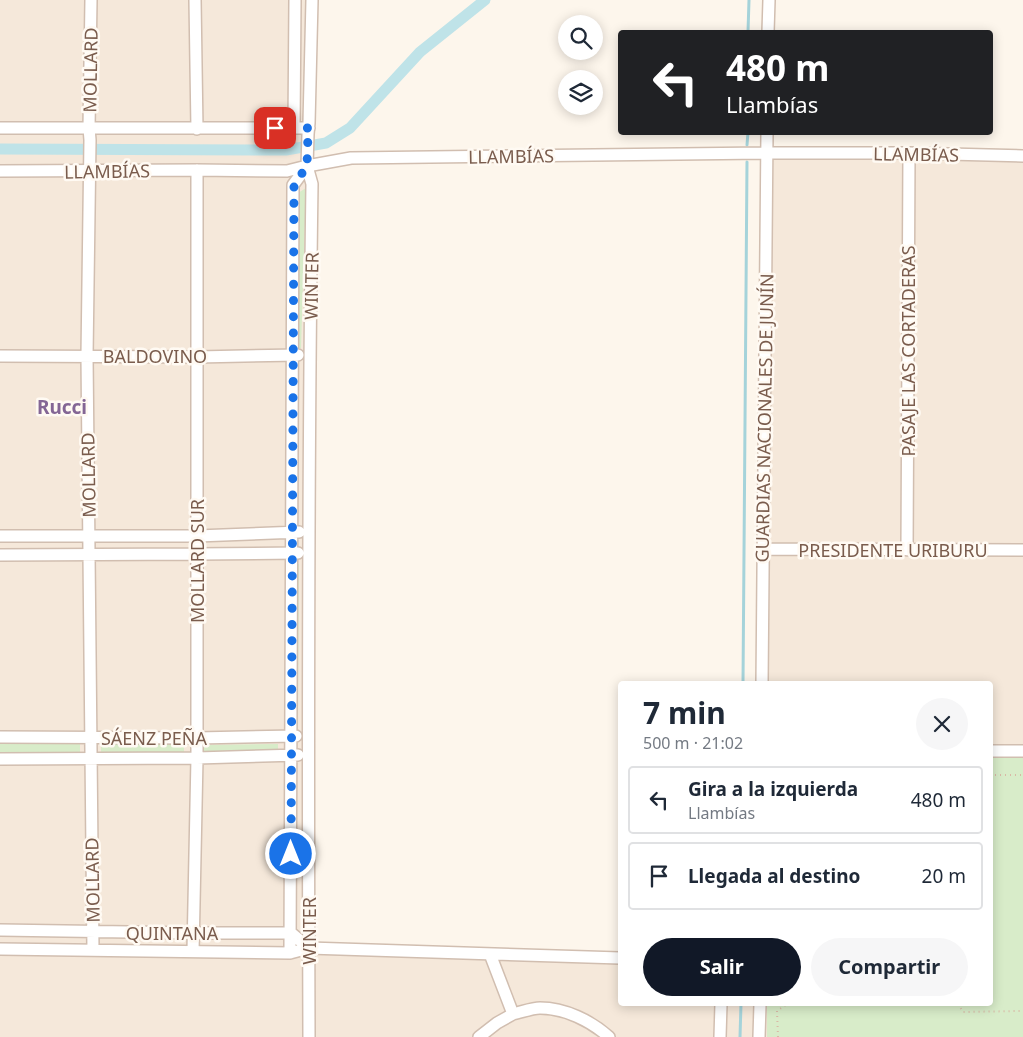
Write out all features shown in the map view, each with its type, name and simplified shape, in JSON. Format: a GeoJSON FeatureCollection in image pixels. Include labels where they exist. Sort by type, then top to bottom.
{"type":"FeatureCollection","features":[{"type":"Feature","properties":{"kind":"street","name":"MOLLARD"},"geometry":{"type":"LineString","coordinates":[[90,0],[87,356],[93,950]]}},
{"type":"Feature","properties":{"kind":"street"},"geometry":{"type":"LineString","coordinates":[[195,0],[197,129]]}},
{"type":"Feature","properties":{"kind":"street"},"geometry":{"type":"LineString","coordinates":[[294,128],[296,0]]}},
{"type":"Feature","properties":{"kind":"street","name":"WINTER"},"geometry":{"type":"LineString","coordinates":[[309,1037],[308,533],[312,184],[307,161],[312,0]]}},
{"type":"Feature","properties":{"kind":"street"},"geometry":{"type":"LineString","coordinates":[[768,30],[769,0]]}},
{"type":"Feature","properties":{"kind":"street"},"geometry":{"type":"LineString","coordinates":[[0,128],[309,128]]}},
{"type":"Feature","properties":{"kind":"street","name":"GUARDIAS NACIONALES DE JUNÍN"},"geometry":{"type":"LineString","coordinates":[[762,681],[767,135]]}},
{"type":"Feature","properties":{"kind":"street","name":"LLAMBÍAS"},"geometry":{"type":"LineString","coordinates":[[0,172],[287,171],[307,161],[351,158],[766,153],[909,153],[1023,156]]}},
{"type":"Feature","properties":{"kind":"street","name":"PASAJE LAS CORTADERAS"},"geometry":{"type":"LineString","coordinates":[[907,550],[909,153]]}},
{"type":"Feature","properties":{"kind":"street","name":"WINTER"},"geometry":{"type":"LineString","coordinates":[[290,953],[294,185],[307,161]]}},
{"type":"Feature","properties":{"kind":"street","name":"MOLLARD SUR"},"geometry":{"type":"LineString","coordinates":[[193,951],[197,758],[197,170]]}},
{"type":"Feature","properties":{"kind":"street","name":"BALDOVINO"},"geometry":{"type":"LineString","coordinates":[[0,356],[197,357],[310,355]]}},
{"type":"Feature","properties":{"kind":"street"},"geometry":{"type":"LineString","coordinates":[[0,536],[197,536],[308,533]]}},
{"type":"Feature","properties":{"kind":"street","name":"PRESIDENTE URIBURU"},"geometry":{"type":"LineString","coordinates":[[763,549],[1023,550]]}},
{"type":"Feature","properties":{"kind":"street"},"geometry":{"type":"LineString","coordinates":[[0,555],[308,553]]}},
{"type":"Feature","properties":{"kind":"street","name":"SÁENZ PEÑA"},"geometry":{"type":"LineString","coordinates":[[0,737],[308,737]]}},
{"type":"Feature","properties":{"kind":"street"},"geometry":{"type":"LineString","coordinates":[[993,751],[1023,752]]}},
{"type":"Feature","properties":{"kind":"street","name":"SÁENZ PEÑA"},"geometry":{"type":"LineString","coordinates":[[0,759],[308,756]]}},
{"type":"Feature","properties":{"kind":"street","name":"QUINTANA"},"geometry":{"type":"LineString","coordinates":[[0,930],[291,933]]}},
{"type":"Feature","properties":{"kind":"street"},"geometry":{"type":"LineString","coordinates":[[291,933],[309,948]]}},
{"type":"Feature","properties":{"kind":"street","name":"QUINTANA"},"geometry":{"type":"LineString","coordinates":[[0,949],[290,953],[309,948],[618,958]]}},
{"type":"Feature","properties":{"kind":"street"},"geometry":{"type":"LineString","coordinates":[[490,954],[513,1014]]}},
{"type":"Feature","properties":{"kind":"street"},"geometry":{"type":"LineString","coordinates":[[720,1037],[721,1006]]}},
{"type":"Feature","properties":{"kind":"street"},"geometry":{"type":"LineString","coordinates":[[759,1037],[760,1006]]}},
{"type":"Feature","properties":{"kind":"street"},"geometry":{"type":"LineString","coordinates":[[479,1037],[497,1023],[513,1014],[539,1008],[557,1010],[584,1020],[609,1037]]}},
{"type":"Feature","properties":{"kind":"path"},"geometry":{"type":"LineString","coordinates":[[993,776],[1023,775]]}},
{"type":"Feature","properties":{"kind":"path"},"geometry":{"type":"LineString","coordinates":[[777,1006],[778,1037]]}},
{"type":"Feature","properties":{"kind":"path"},"geometry":{"type":"LineString","coordinates":[[777,1011],[784,1006]]}},
{"type":"Feature","properties":{"kind":"path"},"geometry":{"type":"LineString","coordinates":[[959,1006],[963,1012],[1023,1012]]}},
{"type":"Feature","properties":{"kind":"shaded area"},"geometry":{"type":"Polygon","coordinates":[[[0,0],[312,0],[309,948],[618,958],[618,1006],[993,1006],[993,681],[762,681],[767,153],[1023,156],[1023,1037],[0,1037],[0,0]]]}},
{"type":"Feature","properties":{"kind":"green space"},"geometry":{"type":"Polygon","coordinates":[[[306,188],[301,348],[294,348],[298,193],[306,188]]]}},
{"type":"Feature","properties":{"kind":"green space"},"geometry":{"type":"Polygon","coordinates":[[[292,564],[299,564],[298,731],[291,731],[292,564]]]}},
{"type":"Feature","properties":{"kind":"green space"},"geometry":{"type":"Polygon","coordinates":[[[0,743],[80,743],[80,752],[0,752],[0,743]]]}},
{"type":"Feature","properties":{"kind":"green space"},"geometry":{"type":"Polygon","coordinates":[[[101,744],[184,744],[184,752],[101,752],[101,744]]]}},
{"type":"Feature","properties":{"kind":"green space"},"geometry":{"type":"Polygon","coordinates":[[[278,744],[278,751],[203,751],[203,745],[278,744]]]}},
{"type":"Feature","properties":{"kind":"green space"},"geometry":{"type":"Polygon","coordinates":[[[993,758],[1023,758],[1023,1037],[767,1037],[767,1006],[993,1006],[993,758]]]}},
{"type":"Feature","properties":{"kind":"waterway"},"geometry":{"type":"LineString","coordinates":[[0,149],[286,150],[326,143],[350,128],[420,52],[485,0]]}},
{"type":"Feature","properties":{"kind":"waterway"},"geometry":{"type":"LineString","coordinates":[[748,30],[749,0]]}},
{"type":"Feature","properties":{"kind":"waterway"},"geometry":{"type":"LineString","coordinates":[[747,145],[748,135]]}},
{"type":"Feature","properties":{"kind":"waterway"},"geometry":{"type":"LineString","coordinates":[[743,681],[747,162]]}},
{"type":"Feature","properties":{"kind":"waterway"},"geometry":{"type":"LineString","coordinates":[[740,1037],[741,1006]]}},
{"type":"Feature","properties":{"kind":"district","name":"Rucci"},"geometry":{"type":"Point","coordinates":[62,407]}},
{"type":"Feature","properties":{"kind":"route"},"geometry":{"type":"LineString","coordinates":[[275,128],[309,128],[307,166],[294,185],[291,854]]}}]}
